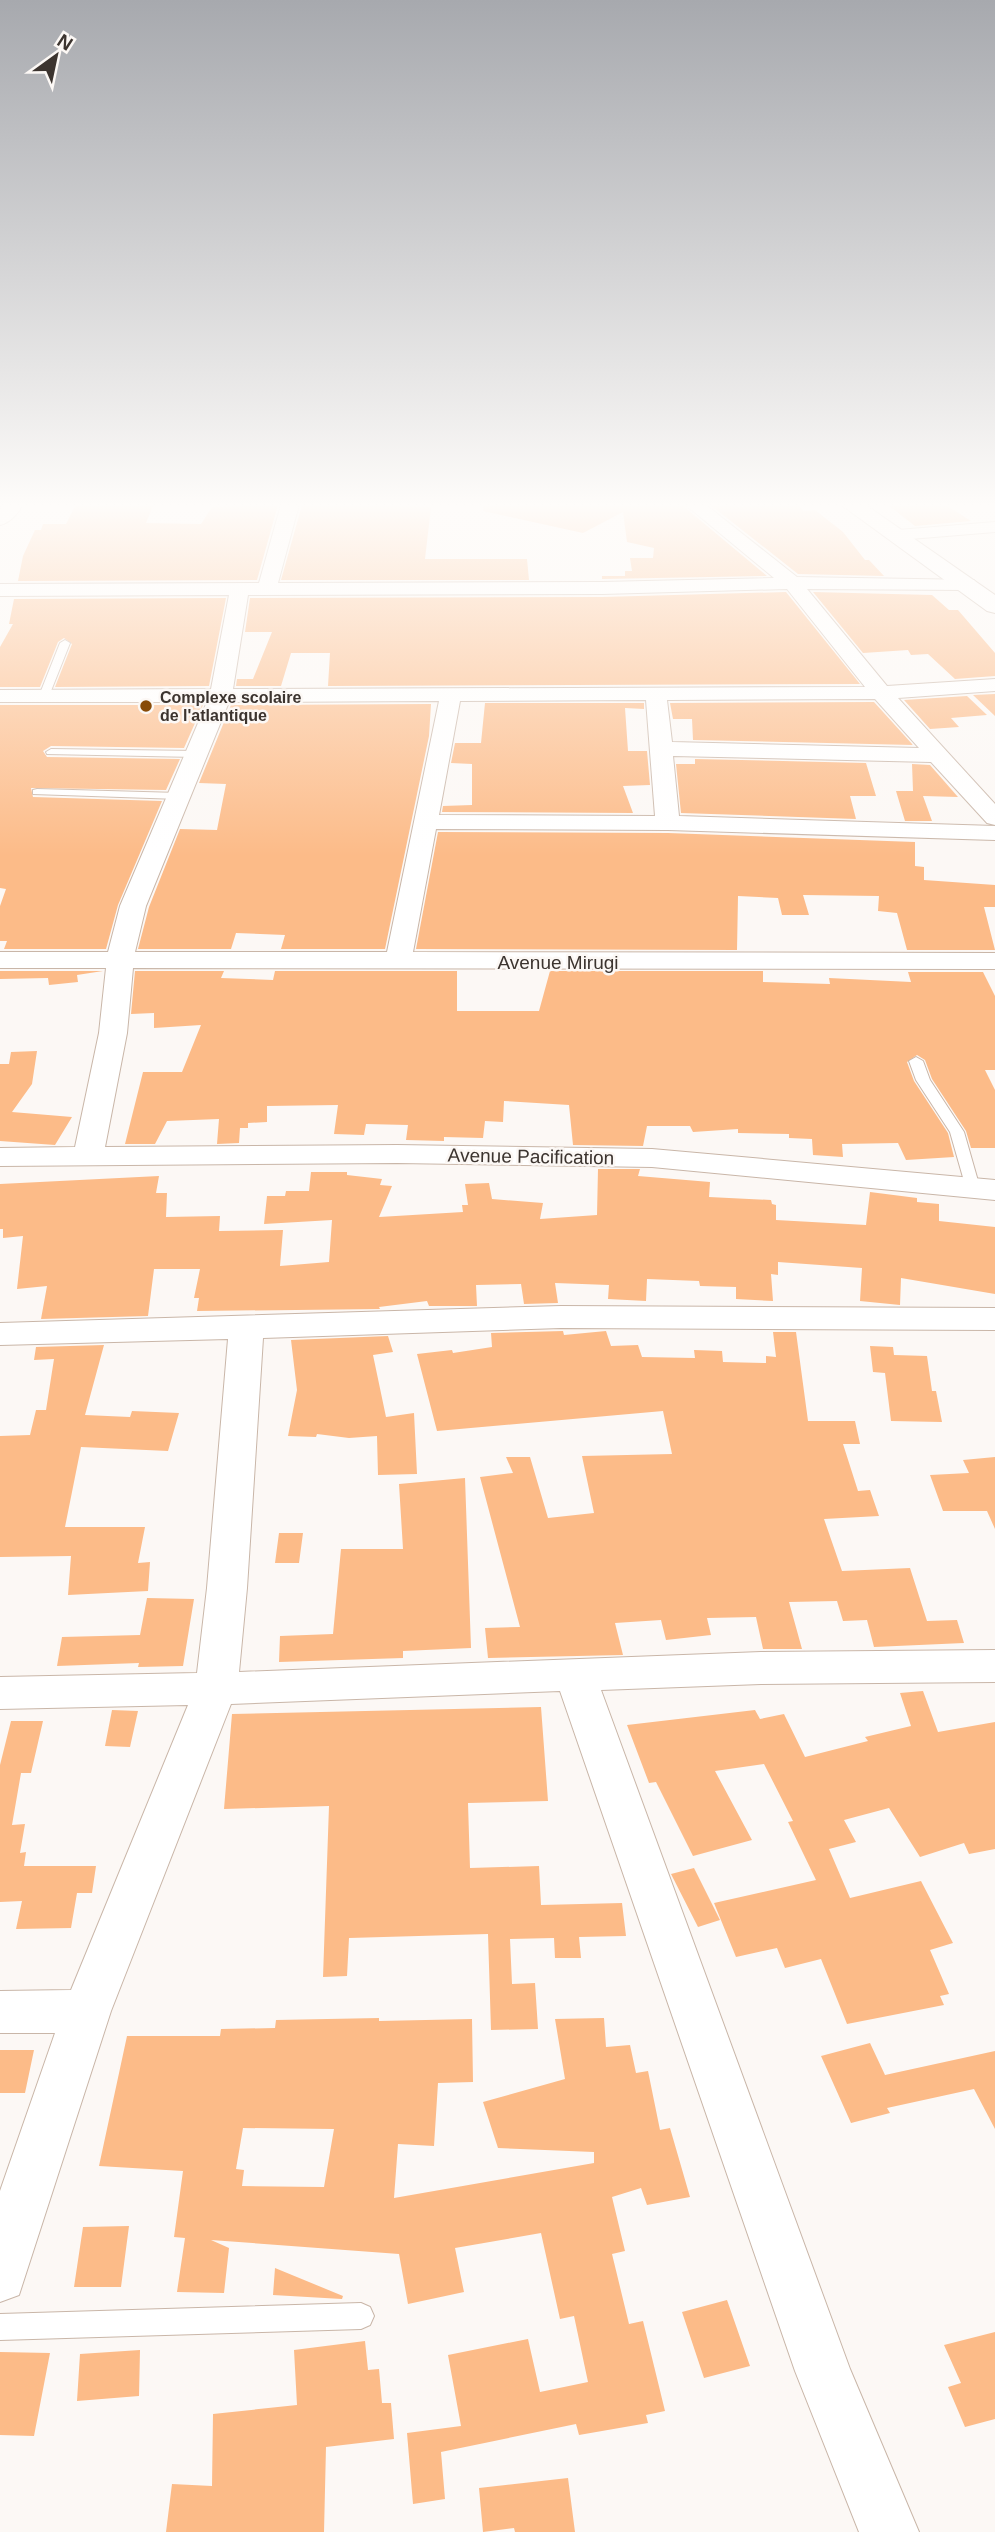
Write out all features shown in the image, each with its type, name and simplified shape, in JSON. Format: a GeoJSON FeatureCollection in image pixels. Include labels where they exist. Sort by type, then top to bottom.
{"type":"FeatureCollection","features":[{"type":"Feature","properties":{"kind":"street"},"geometry":{"type":"LineString","coordinates":[[0,1157],[87,1158],[97,1122],[113,1033],[120,959],[134,906],[221,695],[234,619]]}},
{"type":"Feature","properties":{"kind":"street"},"geometry":{"type":"LineString","coordinates":[[821,619],[881,693],[937,755],[984,793],[995,818]]}},
{"type":"Feature","properties":{"kind":"street"},"geometry":{"type":"LineString","coordinates":[[0,696],[881,693],[995,685]]}},
{"type":"Feature","properties":{"kind":"street"},"geometry":{"type":"LineString","coordinates":[[398,962],[452,693]]}},
{"type":"Feature","properties":{"kind":"street"},"geometry":{"type":"LineString","coordinates":[[656,694],[668,823]]}},
{"type":"Feature","properties":{"kind":"street"},"geometry":{"type":"LineString","coordinates":[[660,749],[937,755]]}},
{"type":"Feature","properties":{"kind":"street"},"geometry":{"type":"LineString","coordinates":[[425,822],[668,823],[995,833]]}},
{"type":"Feature","properties":{"kind":"street","name":"Avenue Mirugi"},"geometry":{"type":"LineString","coordinates":[[0,960],[995,961]]}},
{"type":"Feature","properties":{"kind":"street","name":"Avenue Pacification"},"geometry":{"type":"LineString","coordinates":[[87,1158],[397,1154],[652,1158],[984,1189]]}},
{"type":"Feature","properties":{"kind":"street"},"geometry":{"type":"LineString","coordinates":[[0,1334],[561,1317],[995,1319]]}},
{"type":"Feature","properties":{"kind":"street"},"geometry":{"type":"LineString","coordinates":[[0,2276],[34,2165],[87,2011],[216,1689],[227,1588],[246,1328]]}},
{"type":"Feature","properties":{"kind":"street"},"geometry":{"type":"LineString","coordinates":[[0,1693],[216,1689],[761,1668],[995,1666]]}},
{"type":"Feature","properties":{"kind":"street"},"geometry":{"type":"LineString","coordinates":[[575,1676],[823,2371],[889,2532]]}},
{"type":"Feature","properties":{"kind":"street"},"geometry":{"type":"LineString","coordinates":[[0,2012],[87,2011]]}},
{"type":"Feature","properties":{"kind":"lane"},"geometry":{"type":"LineString","coordinates":[[44,696],[65,643]]}},
{"type":"Feature","properties":{"kind":"lane"},"geometry":{"type":"LineString","coordinates":[[51,752],[196,754]]}},
{"type":"Feature","properties":{"kind":"lane"},"geometry":{"type":"LineString","coordinates":[[37,792],[179,796]]}},
{"type":"Feature","properties":{"kind":"lane"},"geometry":{"type":"LineString","coordinates":[[916,1061],[923,1080],[957,1132],[984,1189]]}},
{"type":"Feature","properties":{"kind":"lane"},"geometry":{"type":"LineString","coordinates":[[0,2327],[361,2316]]}},
{"type":"Feature","properties":{"kind":"building"},"geometry":{"type":"Polygon","coordinates":[[[10,619],[222,619],[209,686],[55,687],[72,644],[64,638],[58,642],[40,687],[0,687],[0,647],[13,624],[9,624],[10,619]]]}},
{"type":"Feature","properties":{"kind":"building"},"geometry":{"type":"Polygon","coordinates":[[[247,619],[808,619],[860,684],[328,686],[330,653],[291,653],[281,686],[236,686],[237,679],[253,679],[272,632],[245,632],[247,619]]]}},
{"type":"Feature","properties":{"kind":"building"},"geometry":{"type":"Polygon","coordinates":[[[835,619],[966,619],[995,653],[995,676],[955,679],[928,654],[911,655],[908,650],[863,653],[835,619]]]}},
{"type":"Feature","properties":{"kind":"building"},"geometry":{"type":"Polygon","coordinates":[[[995,694],[995,716],[973,695],[995,694]]]}},
{"type":"Feature","properties":{"kind":"building"},"geometry":{"type":"Polygon","coordinates":[[[967,696],[987,715],[951,718],[959,727],[930,729],[904,700],[967,696]]]}},
{"type":"Feature","properties":{"kind":"building"},"geometry":{"type":"Polygon","coordinates":[[[874,702],[913,745],[693,740],[692,719],[673,719],[670,703],[874,702]]]}},
{"type":"Feature","properties":{"kind":"building"},"geometry":{"type":"Polygon","coordinates":[[[485,703],[644,703],[644,709],[625,708],[628,751],[647,751],[650,785],[623,786],[633,813],[442,812],[443,806],[472,805],[472,764],[451,763],[455,743],[481,743],[485,703]]]}},
{"type":"Feature","properties":{"kind":"building"},"geometry":{"type":"Polygon","coordinates":[[[431,704],[429,736],[385,949],[281,949],[285,935],[236,933],[231,949],[138,949],[149,907],[180,829],[217,830],[226,784],[199,783],[231,705],[431,704]]]}},
{"type":"Feature","properties":{"kind":"building"},"geometry":{"type":"Polygon","coordinates":[[[0,705],[203,705],[184,748],[51,746],[43,751],[47,757],[180,759],[166,790],[31,788],[33,797],[162,801],[118,905],[106,949],[4,949],[7,941],[0,941],[0,906],[6,889],[0,888],[0,705]]]}},
{"type":"Feature","properties":{"kind":"building"},"geometry":{"type":"Polygon","coordinates":[[[695,759],[866,763],[876,796],[850,796],[856,819],[681,813],[676,764],[695,764],[695,759]]]}},
{"type":"Feature","properties":{"kind":"building"},"geometry":{"type":"Polygon","coordinates":[[[912,764],[930,765],[958,797],[923,796],[932,821],[905,821],[896,791],[913,791],[912,764]]]}},
{"type":"Feature","properties":{"kind":"building"},"geometry":{"type":"Polygon","coordinates":[[[438,832],[668,833],[915,842],[915,866],[924,867],[924,880],[995,885],[995,907],[984,907],[995,950],[907,950],[897,913],[878,911],[879,896],[803,895],[809,915],[782,915],[778,898],[738,896],[737,950],[416,949],[438,832]]]}},
{"type":"Feature","properties":{"kind":"building"},"geometry":{"type":"Polygon","coordinates":[[[0,971],[103,971],[77,975],[78,982],[49,985],[48,978],[0,979],[0,971]]]}},
{"type":"Feature","properties":{"kind":"building"},"geometry":{"type":"Polygon","coordinates":[[[135,971],[224,971],[221,978],[273,980],[275,971],[457,971],[457,1011],[539,1011],[550,971],[763,971],[763,982],[830,984],[829,978],[911,982],[908,972],[983,972],[995,996],[995,1070],[985,1070],[995,1090],[995,1148],[971,1148],[966,1131],[932,1079],[925,1060],[917,1055],[907,1062],[914,1081],[948,1133],[954,1157],[906,1160],[898,1143],[842,1144],[843,1157],[813,1155],[812,1139],[789,1138],[789,1134],[738,1133],[738,1129],[693,1132],[690,1126],[647,1126],[643,1146],[573,1145],[569,1105],[504,1101],[503,1122],[485,1121],[483,1138],[406,1140],[408,1125],[366,1124],[364,1135],[334,1134],[338,1105],[267,1106],[267,1122],[248,1123],[248,1128],[240,1128],[239,1143],[217,1144],[219,1119],[167,1121],[155,1144],[125,1144],[143,1072],[182,1072],[201,1025],[154,1028],[154,1013],[131,1014],[135,971]]]}},
{"type":"Feature","properties":{"kind":"building"},"geometry":{"type":"Polygon","coordinates":[[[37,1051],[32,1084],[12,1112],[72,1117],[55,1145],[0,1141],[0,1064],[9,1064],[11,1052],[37,1051]]]}},
{"type":"Feature","properties":{"kind":"building"},"geometry":{"type":"Polygon","coordinates":[[[598,1169],[640,1169],[638,1176],[710,1182],[709,1197],[771,1200],[772,1204],[776,1205],[776,1220],[866,1225],[870,1192],[917,1198],[917,1202],[939,1204],[939,1221],[995,1227],[995,1294],[901,1278],[900,1305],[860,1301],[862,1268],[778,1262],[778,1275],[771,1274],[773,1301],[736,1299],[736,1287],[700,1286],[699,1281],[647,1279],[646,1301],[608,1299],[609,1285],[555,1283],[558,1303],[524,1304],[521,1284],[476,1285],[477,1306],[429,1306],[427,1301],[379,1307],[380,1309],[197,1311],[199,1298],[194,1298],[200,1269],[154,1269],[148,1316],[41,1319],[47,1286],[17,1289],[23,1236],[3,1238],[3,1229],[0,1229],[0,1184],[159,1176],[156,1193],[167,1193],[166,1217],[220,1216],[219,1231],[283,1230],[280,1266],[329,1262],[332,1220],[264,1224],[267,1196],[285,1196],[286,1191],[309,1191],[311,1172],[347,1172],[347,1175],[382,1179],[380,1185],[392,1186],[379,1217],[463,1212],[462,1205],[468,1205],[465,1184],[489,1183],[492,1199],[543,1203],[540,1219],[597,1215],[598,1169]]]}},
{"type":"Feature","properties":{"kind":"building"},"geometry":{"type":"Polygon","coordinates":[[[563,1331],[564,1335],[606,1331],[611,1346],[638,1345],[642,1357],[695,1358],[694,1350],[722,1351],[723,1362],[766,1363],[766,1356],[776,1357],[773,1332],[796,1332],[808,1421],[855,1421],[860,1444],[843,1444],[858,1491],[870,1490],[879,1516],[824,1519],[842,1571],[910,1568],[927,1621],[957,1620],[964,1643],[874,1647],[867,1620],[843,1621],[837,1601],[789,1602],[802,1649],[763,1649],[756,1617],[707,1618],[711,1635],[666,1640],[661,1620],[615,1623],[623,1655],[488,1658],[485,1628],[520,1627],[480,1477],[513,1473],[506,1457],[530,1457],[548,1518],[594,1513],[582,1456],[672,1454],[663,1411],[437,1431],[417,1354],[452,1350],[453,1353],[492,1347],[491,1333],[563,1331]]]}},
{"type":"Feature","properties":{"kind":"building"},"geometry":{"type":"Polygon","coordinates":[[[388,1336],[393,1352],[373,1355],[386,1417],[414,1413],[417,1474],[378,1475],[377,1436],[288,1436],[297,1390],[291,1340],[388,1336]]]}},
{"type":"Feature","properties":{"kind":"building"},"geometry":{"type":"Polygon","coordinates":[[[104,1345],[85,1415],[130,1417],[132,1411],[179,1413],[168,1451],[81,1447],[65,1527],[145,1527],[138,1563],[150,1562],[148,1591],[68,1595],[71,1556],[0,1557],[0,1436],[30,1435],[36,1410],[46,1410],[54,1359],[34,1360],[36,1347],[104,1345]]]}},
{"type":"Feature","properties":{"kind":"building"},"geometry":{"type":"Polygon","coordinates":[[[870,1346],[893,1347],[894,1355],[927,1356],[932,1391],[936,1391],[942,1422],[891,1421],[885,1373],[873,1372],[870,1346]]]}},
{"type":"Feature","properties":{"kind":"building"},"geometry":{"type":"Polygon","coordinates":[[[995,1457],[995,1529],[987,1511],[943,1511],[930,1475],[969,1473],[963,1460],[995,1457]]]}},
{"type":"Feature","properties":{"kind":"building"},"geometry":{"type":"Polygon","coordinates":[[[465,1478],[471,1648],[403,1651],[403,1658],[279,1662],[280,1636],[333,1634],[341,1549],[403,1549],[399,1484],[465,1478]]]}},
{"type":"Feature","properties":{"kind":"building"},"geometry":{"type":"Polygon","coordinates":[[[279,1533],[303,1533],[299,1563],[275,1563],[279,1533]]]}},
{"type":"Feature","properties":{"kind":"building"},"geometry":{"type":"Polygon","coordinates":[[[147,1598],[194,1599],[183,1666],[138,1667],[139,1663],[57,1666],[62,1637],[140,1635],[147,1598]]]}},
{"type":"Feature","properties":{"kind":"building"},"geometry":{"type":"Polygon","coordinates":[[[923,1691],[938,1732],[995,1722],[995,1849],[969,1854],[964,1843],[920,1857],[889,1808],[844,1820],[856,1842],[829,1849],[850,1898],[921,1881],[953,1943],[930,1950],[949,1994],[940,1996],[944,2005],[847,2024],[821,1959],[785,1968],[777,1948],[736,1957],[714,1903],[816,1880],[788,1822],[793,1821],[764,1764],[715,1771],[752,1840],[693,1856],[656,1782],[649,1783],[627,1725],[755,1710],[760,1719],[784,1714],[805,1757],[868,1741],[865,1737],[911,1726],[900,1693],[923,1691]]]}},
{"type":"Feature","properties":{"kind":"building"},"geometry":{"type":"Polygon","coordinates":[[[541,1707],[548,1801],[468,1803],[470,1868],[539,1866],[541,1905],[622,1903],[626,1936],[579,1937],[581,1958],[555,1958],[554,1938],[510,1939],[512,1984],[535,1983],[538,2029],[491,2030],[488,1934],[349,1938],[347,1976],[323,1977],[329,1806],[224,1809],[232,1714],[541,1707]]]}},
{"type":"Feature","properties":{"kind":"building"},"geometry":{"type":"Polygon","coordinates":[[[112,1710],[138,1711],[130,1747],[105,1746],[112,1710]]]}},
{"type":"Feature","properties":{"kind":"building"},"geometry":{"type":"Polygon","coordinates":[[[11,1721],[43,1721],[31,1773],[21,1773],[12,1825],[25,1824],[20,1853],[26,1852],[24,1866],[96,1866],[92,1893],[77,1893],[71,1928],[16,1929],[22,1901],[0,1902],[0,1765],[11,1721]]]}},
{"type":"Feature","properties":{"kind":"building"},"geometry":{"type":"Polygon","coordinates":[[[694,1868],[720,1920],[698,1927],[671,1874],[694,1868]]]}},
{"type":"Feature","properties":{"kind":"building"},"geometry":{"type":"Polygon","coordinates":[[[604,2018],[606,2047],[630,2045],[636,2073],[648,2071],[660,2130],[670,2128],[690,2197],[647,2205],[641,2188],[612,2197],[625,2251],[612,2254],[629,2324],[643,2321],[665,2411],[646,2415],[648,2423],[579,2435],[576,2424],[441,2452],[445,2499],[413,2504],[407,2433],[461,2426],[448,2355],[528,2339],[540,2392],[588,2382],[574,2316],[560,2319],[541,2233],[455,2248],[464,2292],[408,2304],[399,2254],[211,2240],[229,2248],[224,2293],[177,2292],[185,2238],[174,2237],[183,2171],[99,2166],[127,2036],[220,2036],[221,2029],[275,2028],[276,2020],[472,2019],[473,2082],[438,2083],[434,2146],[398,2144],[394,2198],[594,2163],[594,2152],[498,2148],[483,2102],[565,2079],[555,2019],[604,2018]],[[243,2128],[236,2169],[244,2170],[242,2186],[324,2187],[334,2129],[243,2128]]]}},
{"type":"Feature","properties":{"kind":"building"},"geometry":{"type":"Polygon","coordinates":[[[870,2043],[885,2075],[995,2051],[995,2129],[974,2089],[887,2108],[890,2113],[851,2123],[821,2056],[870,2043]]]}},
{"type":"Feature","properties":{"kind":"building"},"geometry":{"type":"Polygon","coordinates":[[[0,2050],[34,2050],[25,2093],[0,2093],[0,2050]]]}},
{"type":"Feature","properties":{"kind":"building"},"geometry":{"type":"Polygon","coordinates":[[[129,2226],[121,2287],[74,2287],[83,2227],[129,2226]]]}},
{"type":"Feature","properties":{"kind":"building"},"geometry":{"type":"Polygon","coordinates":[[[275,2268],[343,2296],[342,2299],[273,2295],[275,2268]]]}},
{"type":"Feature","properties":{"kind":"building"},"geometry":{"type":"Polygon","coordinates":[[[727,2300],[750,2366],[704,2378],[682,2312],[727,2300]]]}},
{"type":"Feature","properties":{"kind":"building"},"geometry":{"type":"Polygon","coordinates":[[[995,2332],[995,2419],[965,2427],[948,2387],[961,2383],[944,2345],[995,2332]]]}},
{"type":"Feature","properties":{"kind":"building"},"geometry":{"type":"Polygon","coordinates":[[[365,2341],[368,2370],[379,2369],[382,2403],[391,2403],[394,2439],[326,2447],[324,2532],[166,2532],[172,2484],[212,2486],[213,2414],[297,2405],[294,2350],[365,2341]]]}},
{"type":"Feature","properties":{"kind":"building"},"geometry":{"type":"Polygon","coordinates":[[[140,2350],[139,2396],[77,2401],[80,2354],[140,2350]]]}},
{"type":"Feature","properties":{"kind":"building"},"geometry":{"type":"Polygon","coordinates":[[[0,2352],[50,2353],[34,2436],[0,2435],[0,2352]]]}},
{"type":"Feature","properties":{"kind":"building"},"geometry":{"type":"Polygon","coordinates":[[[568,2478],[575,2532],[515,2532],[514,2528],[483,2532],[479,2488],[568,2478]]]}},
{"type":"Feature","properties":{"kind":"place","name":"Complexe scolaire de l'atlantique"},"geometry":{"type":"Point","coordinates":[146,706]}}]}
